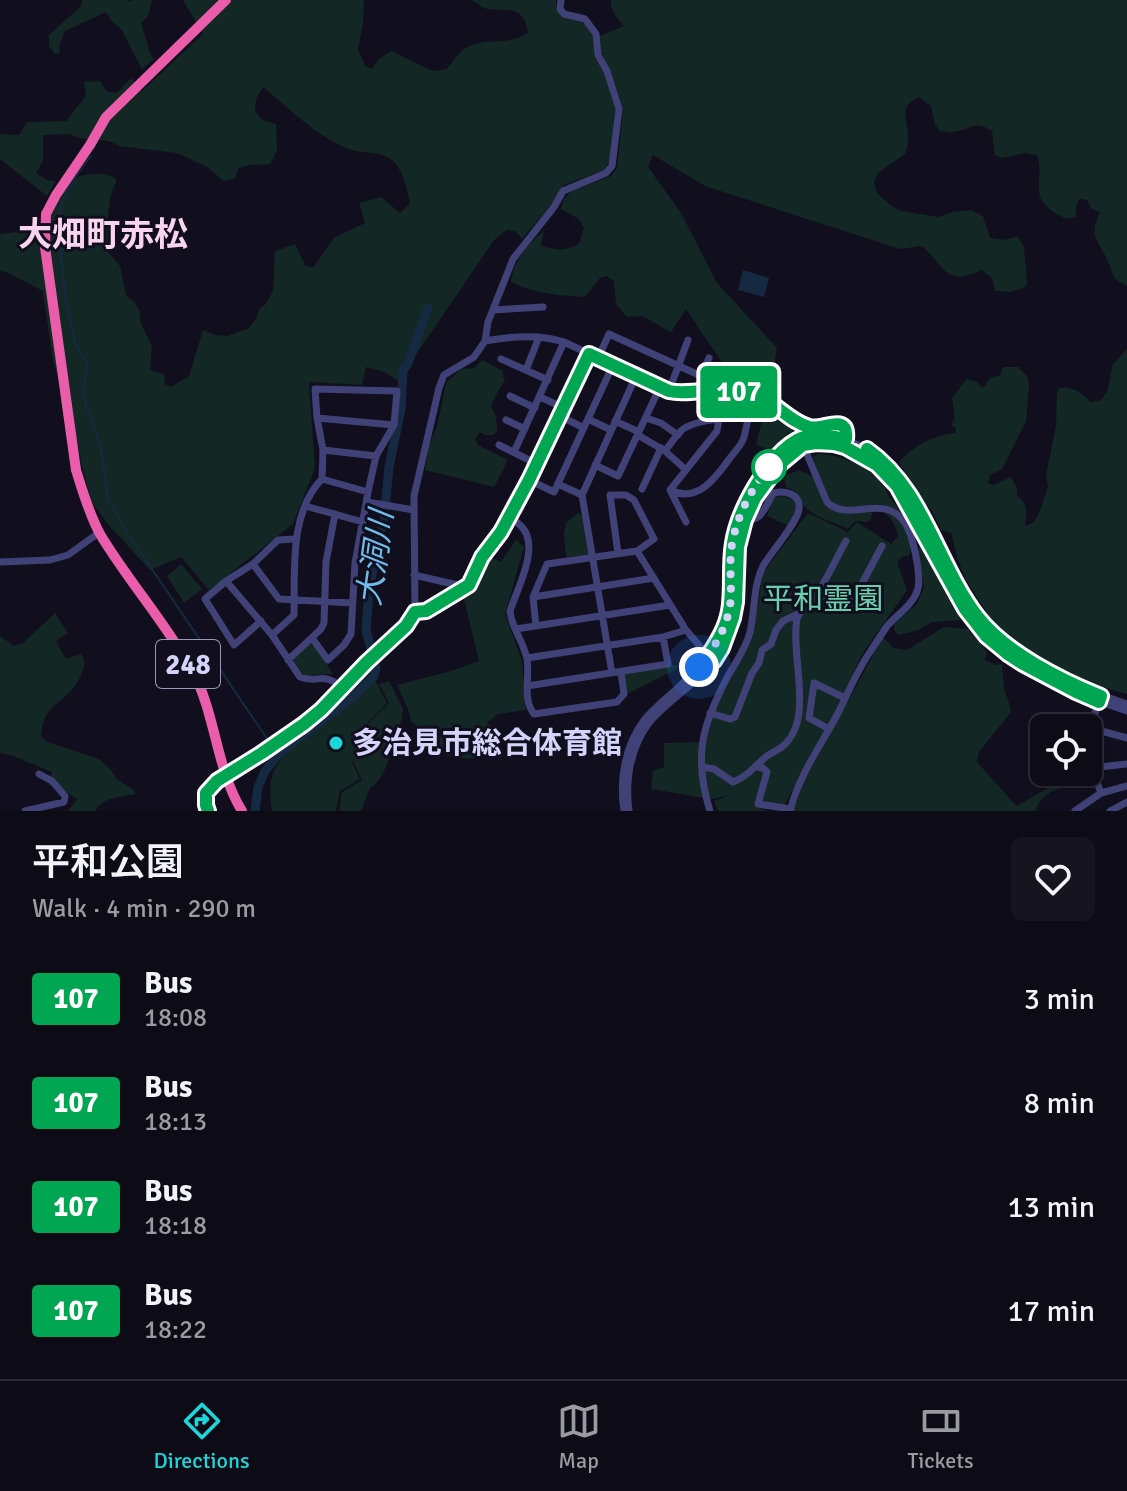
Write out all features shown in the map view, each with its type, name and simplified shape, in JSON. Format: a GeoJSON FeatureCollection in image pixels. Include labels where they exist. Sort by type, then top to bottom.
{"type":"FeatureCollection","features":[{"type":"Feature","properties":{"kind":"highway","name":"248"},"geometry":{"type":"LineString","coordinates":[[226,0],[106,117],[46,214],[45,247],[76,470],[87,505],[100,532],[194,674],[242,811]]}},
{"type":"Feature","properties":{"kind":"street"},"geometry":{"type":"LineString","coordinates":[[208,811],[206,793],[211,787],[312,717],[406,626],[415,612],[414,496],[444,375],[474,357],[485,341],[488,322],[513,259],[563,191],[606,173],[612,166],[617,102],[598,55],[594,29],[585,19],[564,14],[560,9],[561,0]]}},
{"type":"Feature","properties":{"kind":"street"},"geometry":{"type":"LineString","coordinates":[[493,310],[543,307]]}},
{"type":"Feature","properties":{"kind":"street"},"geometry":{"type":"LineString","coordinates":[[598,358],[609,334],[701,376],[709,358]]}},
{"type":"Feature","properties":{"kind":"street"},"geometry":{"type":"LineString","coordinates":[[485,341],[515,336],[551,338],[669,391],[752,394],[764,398],[802,425],[813,429],[836,423],[842,425],[847,433],[845,443]]}},
{"type":"Feature","properties":{"kind":"street"},"geometry":{"type":"LineString","coordinates":[[526,370],[539,337]]}},
{"type":"Feature","properties":{"kind":"street"},"geometry":{"type":"LineString","coordinates":[[669,391],[688,340]]}},
{"type":"Feature","properties":{"kind":"street"},"geometry":{"type":"LineString","coordinates":[[514,452],[564,342]]}},
{"type":"Feature","properties":{"kind":"street"},"geometry":{"type":"LineString","coordinates":[[415,612],[426,611],[469,585],[482,557],[495,542],[529,480],[589,354]]}},
{"type":"Feature","properties":{"kind":"street"},"geometry":{"type":"LineString","coordinates":[[501,359],[548,380]]}},
{"type":"Feature","properties":{"kind":"street"},"geometry":{"type":"LineString","coordinates":[[529,480],[554,492],[613,365]]}},
{"type":"Feature","properties":{"kind":"street"},"geometry":{"type":"LineString","coordinates":[[509,518],[522,526],[529,540],[525,569],[510,611],[527,658],[528,707],[534,714],[617,702],[624,694],[607,646],[582,495],[636,376]]}},
{"type":"Feature","properties":{"kind":"street"},"geometry":{"type":"LineString","coordinates":[[595,465],[618,476],[660,387]]}},
{"type":"Feature","properties":{"kind":"street"},"geometry":{"type":"LineString","coordinates":[[272,635],[294,615],[295,539],[305,506],[322,479],[323,450],[315,389],[397,391],[394,425],[376,456],[368,492],[355,563],[351,634],[328,660],[312,638]]}},
{"type":"Feature","properties":{"kind":"street"},"geometry":{"type":"LineString","coordinates":[[670,490],[687,493],[705,488],[744,441],[752,394]]}},
{"type":"Feature","properties":{"kind":"street"},"geometry":{"type":"LineString","coordinates":[[510,396],[535,408]]}},
{"type":"Feature","properties":{"kind":"street"},"geometry":{"type":"LineString","coordinates":[[540,397],[564,408]]}},
{"type":"Feature","properties":{"kind":"street"},"geometry":{"type":"LineString","coordinates":[[560,416],[584,428]]}},
{"type":"Feature","properties":{"kind":"street"},"geometry":{"type":"LineString","coordinates":[[642,489],[663,450],[683,428],[730,417],[748,418]]}},
{"type":"Feature","properties":{"kind":"street"},"geometry":{"type":"LineString","coordinates":[[317,418],[394,425]]}},
{"type":"Feature","properties":{"kind":"street"},"geometry":{"type":"LineString","coordinates":[[646,418],[661,423],[678,435]]}},
{"type":"Feature","properties":{"kind":"street"},"geometry":{"type":"LineString","coordinates":[[588,419],[611,430]]}},
{"type":"Feature","properties":{"kind":"street"},"geometry":{"type":"LineString","coordinates":[[670,490],[717,431],[719,419]]}},
{"type":"Feature","properties":{"kind":"street"},"geometry":{"type":"LineString","coordinates":[[506,420],[525,429]]}},
{"type":"Feature","properties":{"kind":"street"},"geometry":{"type":"LineString","coordinates":[[615,421],[663,450],[685,469]]}},
{"type":"Feature","properties":{"kind":"street"},"geometry":{"type":"LineString","coordinates":[[711,658],[729,613],[731,558],[736,529],[746,501],[786,449],[797,440],[819,435],[845,443],[877,465],[897,486],[965,609],[986,636],[1023,664],[1076,692],[1127,704]]}},
{"type":"Feature","properties":{"kind":"street"},"geometry":{"type":"LineString","coordinates":[[626,811],[630,761],[641,736],[657,714],[691,684],[722,648],[736,602],[738,547],[755,498],[767,479],[803,445],[845,443]]}},
{"type":"Feature","properties":{"kind":"street"},"geometry":{"type":"LineString","coordinates":[[499,445],[537,464]]}},
{"type":"Feature","properties":{"kind":"street"},"geometry":{"type":"LineString","coordinates":[[757,767],[767,772],[758,804],[790,810],[803,775],[867,655],[916,594],[919,579],[912,537],[905,523],[885,508],[846,510],[832,507],[823,494],[803,445]]}},
{"type":"Feature","properties":{"kind":"street"},"geometry":{"type":"LineString","coordinates":[[323,450],[376,456]]}},
{"type":"Feature","properties":{"kind":"street"},"geometry":{"type":"LineString","coordinates":[[322,479],[368,492]]}},
{"type":"Feature","properties":{"kind":"street"},"geometry":{"type":"LineString","coordinates":[[558,484],[582,495]]}},
{"type":"Feature","properties":{"kind":"street"},"geometry":{"type":"LineString","coordinates":[[670,490],[686,522]]}},
{"type":"Feature","properties":{"kind":"street"},"geometry":{"type":"LineString","coordinates":[[710,811],[701,745],[710,713],[750,633],[758,576],[775,546],[796,519],[800,509],[798,499],[790,493],[774,493],[758,519],[745,520]]}},
{"type":"Feature","properties":{"kind":"street"},"geometry":{"type":"LineString","coordinates":[[536,626],[533,597],[547,564],[637,551],[654,539],[634,500],[626,495],[610,495],[618,553]]}},
{"type":"Feature","properties":{"kind":"street"},"geometry":{"type":"LineString","coordinates":[[367,502],[414,510]]}},
{"type":"Feature","properties":{"kind":"street"},"geometry":{"type":"LineString","coordinates":[[305,506],[363,522]]}},
{"type":"Feature","properties":{"kind":"street"},"geometry":{"type":"LineString","coordinates":[[288,660],[324,623],[326,562],[335,514]]}},
{"type":"Feature","properties":{"kind":"street"},"geometry":{"type":"LineString","coordinates":[[0,562],[50,560],[68,555],[100,532]]}},
{"type":"Feature","properties":{"kind":"street"},"geometry":{"type":"LineString","coordinates":[[261,621],[234,645],[205,599],[253,564],[278,540],[295,539]]}},
{"type":"Feature","properties":{"kind":"street"},"geometry":{"type":"LineString","coordinates":[[710,713],[730,719],[735,717],[762,650],[771,644],[783,621],[798,614],[815,597],[846,541]]}},
{"type":"Feature","properties":{"kind":"street"},"geometry":{"type":"LineString","coordinates":[[815,597],[849,608],[882,546]]}},
{"type":"Feature","properties":{"kind":"street"},"geometry":{"type":"LineString","coordinates":[[637,551],[686,630],[711,658]]}},
{"type":"Feature","properties":{"kind":"street"},"geometry":{"type":"LineString","coordinates":[[253,564],[279,599],[352,603]]}},
{"type":"Feature","properties":{"kind":"street"},"geometry":{"type":"LineString","coordinates":[[414,575],[466,587]]}},
{"type":"Feature","properties":{"kind":"street"},"geometry":{"type":"LineString","coordinates":[[533,597],[654,578]]}},
{"type":"Feature","properties":{"kind":"street"},"geometry":{"type":"LineString","coordinates":[[226,581],[272,635],[300,677],[324,677],[342,687]]}},
{"type":"Feature","properties":{"kind":"street"},"geometry":{"type":"LineString","coordinates":[[516,629],[670,605]]}},
{"type":"Feature","properties":{"kind":"street"},"geometry":{"type":"LineString","coordinates":[[702,767],[714,769],[733,782],[745,777],[771,753],[784,746],[792,735],[800,696],[796,657],[798,614]]}},
{"type":"Feature","properties":{"kind":"street"},"geometry":{"type":"LineString","coordinates":[[527,658],[663,637],[686,630]]}},
{"type":"Feature","properties":{"kind":"street"},"geometry":{"type":"LineString","coordinates":[[527,686],[668,664],[663,637]]}},
{"type":"Feature","properties":{"kind":"street"},"geometry":{"type":"LineString","coordinates":[[829,729],[809,718],[814,683],[845,698]]}},
{"type":"Feature","properties":{"kind":"street"},"geometry":{"type":"LineString","coordinates":[[1100,699],[1127,711]]}},
{"type":"Feature","properties":{"kind":"street"},"geometry":{"type":"LineString","coordinates":[[1095,714],[1100,699]]}},
{"type":"Feature","properties":{"kind":"street"},"geometry":{"type":"LineString","coordinates":[[1102,731],[1127,738]]}},
{"type":"Feature","properties":{"kind":"street"},"geometry":{"type":"LineString","coordinates":[[1102,767],[1127,764]]}},
{"type":"Feature","properties":{"kind":"street"},"geometry":{"type":"LineString","coordinates":[[25,811],[64,802],[65,796],[52,781],[39,774]]}},
{"type":"Feature","properties":{"kind":"street"},"geometry":{"type":"LineString","coordinates":[[1098,786],[1101,793]]}},
{"type":"Feature","properties":{"kind":"street"},"geometry":{"type":"LineString","coordinates":[[1075,811],[1101,793],[1127,786]]}},
{"type":"Feature","properties":{"kind":"street"},"geometry":{"type":"LineString","coordinates":[[1110,811],[1127,802]]}},
{"type":"Feature","properties":{"kind":"green space"},"geometry":{"type":"Polygon","coordinates":[[[83,0],[152,0],[148,16],[141,23],[154,59],[142,69],[121,29],[106,12],[65,31],[59,46],[60,53],[55,54],[49,46],[49,35],[81,6],[83,0]]]}},
{"type":"Feature","properties":{"kind":"green space"},"geometry":{"type":"Polygon","coordinates":[[[183,0],[364,0],[358,49],[365,66],[372,69],[379,59],[391,51],[433,71],[447,69],[461,51],[471,45],[512,40],[528,33],[520,14],[487,9],[472,0],[556,0],[559,13],[585,24],[592,31],[595,58],[604,70],[615,109],[610,161],[604,170],[564,185],[522,239],[515,231],[507,230],[494,240],[398,381],[384,372],[366,367],[362,385],[309,382],[315,468],[293,524],[209,590],[181,557],[150,570],[92,502],[72,416],[53,362],[43,291],[0,271],[0,234],[49,228],[51,213],[71,178],[101,174],[117,180],[108,214],[108,252],[120,266],[126,295],[140,312],[140,321],[152,347],[150,370],[164,374],[165,384],[171,387],[189,376],[203,330],[228,336],[249,328],[273,291],[275,251],[295,244],[305,265],[313,268],[334,238],[365,223],[359,203],[381,197],[400,213],[410,203],[401,172],[390,159],[337,144],[263,87],[256,99],[255,111],[262,120],[276,124],[277,150],[270,164],[248,165],[238,169],[235,179],[224,181],[207,167],[177,153],[119,146],[109,141],[69,134],[43,135],[43,161],[36,173],[47,180],[56,181],[47,196],[0,159],[0,134],[19,135],[27,122],[66,121],[86,96],[84,82],[100,81],[106,91],[117,93],[131,78],[142,91],[203,34],[183,0]]]}},
{"type":"Feature","properties":{"kind":"green space"},"geometry":{"type":"Polygon","coordinates":[[[611,0],[1127,0],[1127,286],[1115,279],[1098,243],[1095,227],[1100,213],[1091,208],[1087,200],[1080,199],[1076,217],[1066,218],[1057,214],[1039,193],[1037,155],[1025,153],[1002,158],[995,155],[992,131],[981,126],[952,132],[940,131],[931,106],[919,97],[906,110],[908,140],[905,154],[878,173],[874,183],[877,193],[901,211],[938,217],[971,210],[983,216],[990,238],[1005,240],[1018,236],[1024,247],[1025,287],[1011,292],[995,291],[992,278],[982,270],[970,275],[953,275],[922,246],[900,249],[705,186],[653,155],[648,167],[681,213],[717,283],[777,348],[771,382],[731,376],[686,309],[671,332],[642,316],[627,317],[616,304],[614,281],[606,276],[600,278],[585,297],[537,291],[511,282],[522,254],[544,231],[541,245],[546,247],[565,249],[579,244],[584,228],[579,219],[561,209],[564,199],[572,191],[611,176],[617,168],[623,110],[601,52],[600,36],[624,26],[613,11],[611,0]]]}},
{"type":"Feature","properties":{"kind":"green space"},"geometry":{"type":"Polygon","coordinates":[[[1127,349],[1127,694],[1092,684],[1018,646],[994,624],[965,578],[951,533],[941,530],[931,509],[924,503],[899,462],[925,442],[956,433],[956,428],[951,425],[955,418],[952,398],[967,379],[983,388],[991,378],[1000,376],[1003,367],[1018,367],[1027,376],[1029,385],[1026,421],[1002,469],[990,475],[988,483],[993,485],[1011,477],[1017,496],[1025,505],[1025,526],[1034,522],[1048,487],[1046,475],[1056,426],[1059,388],[1077,391],[1091,402],[1101,400],[1107,392],[1113,364],[1127,349]]]}},
{"type":"Feature","properties":{"kind":"green space"},"geometry":{"type":"Polygon","coordinates":[[[482,360],[503,371],[505,381],[491,406],[496,416],[497,432],[485,435],[480,432],[475,439],[478,445],[508,460],[494,487],[425,470],[446,383],[461,369],[474,368],[482,360]]]}},
{"type":"Feature","properties":{"kind":"green space"},"geometry":{"type":"Polygon","coordinates":[[[766,404],[786,418],[792,427],[789,437],[775,451],[756,445],[766,404]]]}},
{"type":"Feature","properties":{"kind":"green space"},"geometry":{"type":"Polygon","coordinates":[[[818,454],[844,459],[869,472],[886,488],[888,495],[906,515],[904,519],[883,505],[846,508],[834,504],[826,494],[818,473],[813,457],[818,454]]]}},
{"type":"Feature","properties":{"kind":"green space"},"geometry":{"type":"Polygon","coordinates":[[[799,470],[812,476],[830,508],[869,511],[872,513],[871,519],[855,521],[848,529],[811,512],[797,494],[786,487],[784,476],[799,470]]]}},
{"type":"Feature","properties":{"kind":"green space"},"geometry":{"type":"Polygon","coordinates":[[[778,496],[791,499],[798,508],[789,526],[767,516],[772,501],[778,496]]]}},
{"type":"Feature","properties":{"kind":"green space","name":"平和霊園"},"geometry":{"type":"Polygon","coordinates":[[[885,509],[902,523],[909,534],[909,556],[903,556],[897,562],[907,590],[861,656],[830,724],[781,811],[757,807],[767,811],[718,811],[714,801],[731,795],[711,799],[651,789],[653,771],[664,767],[664,743],[706,742],[715,709],[753,633],[763,573],[808,513],[848,532],[857,522],[891,544],[898,536],[888,515],[881,511],[885,509]]]}},
{"type":"Feature","properties":{"kind":"green space"},"geometry":{"type":"Polygon","coordinates":[[[579,512],[589,554],[566,557],[566,523],[579,512]]]}},
{"type":"Feature","properties":{"kind":"green space"},"geometry":{"type":"Polygon","coordinates":[[[516,540],[524,547],[505,614],[522,661],[526,710],[498,714],[487,723],[508,737],[504,744],[494,745],[500,752],[497,754],[487,750],[483,751],[482,756],[470,759],[445,755],[411,721],[397,685],[479,661],[463,595],[477,585],[491,558],[501,562],[516,540]]]}},
{"type":"Feature","properties":{"kind":"green space"},"geometry":{"type":"Polygon","coordinates":[[[923,542],[938,578],[962,620],[932,622],[916,631],[898,635],[894,624],[917,604],[924,588],[918,551],[923,542]]]}},
{"type":"Feature","properties":{"kind":"green space"},"geometry":{"type":"Polygon","coordinates":[[[181,564],[202,589],[184,603],[167,576],[181,564]]]}},
{"type":"Feature","properties":{"kind":"green space"},"geometry":{"type":"Polygon","coordinates":[[[55,613],[68,633],[56,641],[66,659],[81,654],[85,663],[76,684],[45,718],[41,736],[48,742],[99,759],[135,794],[107,800],[95,811],[68,811],[77,799],[49,785],[52,772],[0,753],[0,636],[14,646],[23,643],[55,613]]]}},
{"type":"Feature","properties":{"kind":"green space"},"geometry":{"type":"Polygon","coordinates":[[[944,627],[968,629],[987,652],[985,660],[1002,664],[1004,689],[1011,712],[979,752],[977,762],[1017,806],[1051,786],[1070,786],[1049,793],[1036,811],[793,811],[804,782],[883,637],[893,648],[907,650],[944,627]]]}},
{"type":"Feature","properties":{"kind":"green space"},"geometry":{"type":"Polygon","coordinates":[[[308,644],[314,644],[333,674],[304,675],[293,660],[308,644]]]}},
{"type":"Feature","properties":{"kind":"green space"},"geometry":{"type":"Polygon","coordinates":[[[679,666],[627,694],[626,673],[679,666]]]}},
{"type":"Feature","properties":{"kind":"green space","name":"多治見市総合体育館"},"geometry":{"type":"Polygon","coordinates":[[[375,680],[387,703],[363,728],[378,747],[365,727],[389,703],[379,684],[389,681],[403,709],[382,776],[370,788],[361,811],[339,811],[342,792],[362,780],[353,761],[360,779],[340,791],[336,811],[272,811],[271,782],[279,763],[296,743],[375,680]]]}},
{"type":"Feature","properties":{"kind":"water"},"geometry":{"type":"Polygon","coordinates":[[[743,270],[769,278],[764,297],[738,290],[743,270]]]}},
{"type":"Feature","properties":{"kind":"waterway"},"geometry":{"type":"LineString","coordinates":[[91,156],[65,196],[58,222],[66,303],[76,346],[88,364],[84,385],[85,404],[102,454],[108,499],[124,528],[270,743]]}},
{"type":"Feature","properties":{"kind":"waterway","name":"大洞川"},"geometry":{"type":"LineString","coordinates":[[255,811],[258,787],[265,771],[278,755],[351,699],[374,676],[376,668],[366,630],[369,591],[401,409],[403,371],[428,308]]}},
{"type":"Feature","properties":{"kind":"waterway","name":"大洞川"},"geometry":{"type":"LineString","coordinates":[[274,749],[278,755]]}},
{"type":"Feature","properties":{"kind":"bus line","name":"107"},"geometry":{"type":"LineString","coordinates":[[208,811],[206,793],[217,781],[321,710],[406,626],[415,612],[426,611],[469,585],[482,557],[495,542],[529,480],[589,354],[669,391],[752,394],[764,398],[802,425],[813,429],[836,423],[842,425],[847,433],[846,439],[819,435],[797,440],[764,474],[746,501],[733,541],[729,613],[708,656],[714,661],[733,618],[738,547],[755,498],[779,465],[803,445],[834,444],[877,465],[897,486],[965,609],[986,636],[1023,664],[1099,702],[1101,696],[1022,656],[989,630],[968,602],[900,479],[867,449]]}},
{"type":"Feature","properties":{"kind":"place","name":"多治見市総合体育館"},"geometry":{"type":"Point","coordinates":[336,743]}},
{"type":"Feature","properties":{"kind":"district","name":"大畑町赤松"},"geometry":{"type":"Point","coordinates":[103,234]}},
{"type":"Feature","properties":{"kind":"route"},"geometry":{"type":"LineString","coordinates":[[699,667],[725,626],[731,597],[731,558],[736,529],[746,501],[769,467]]}}]}
